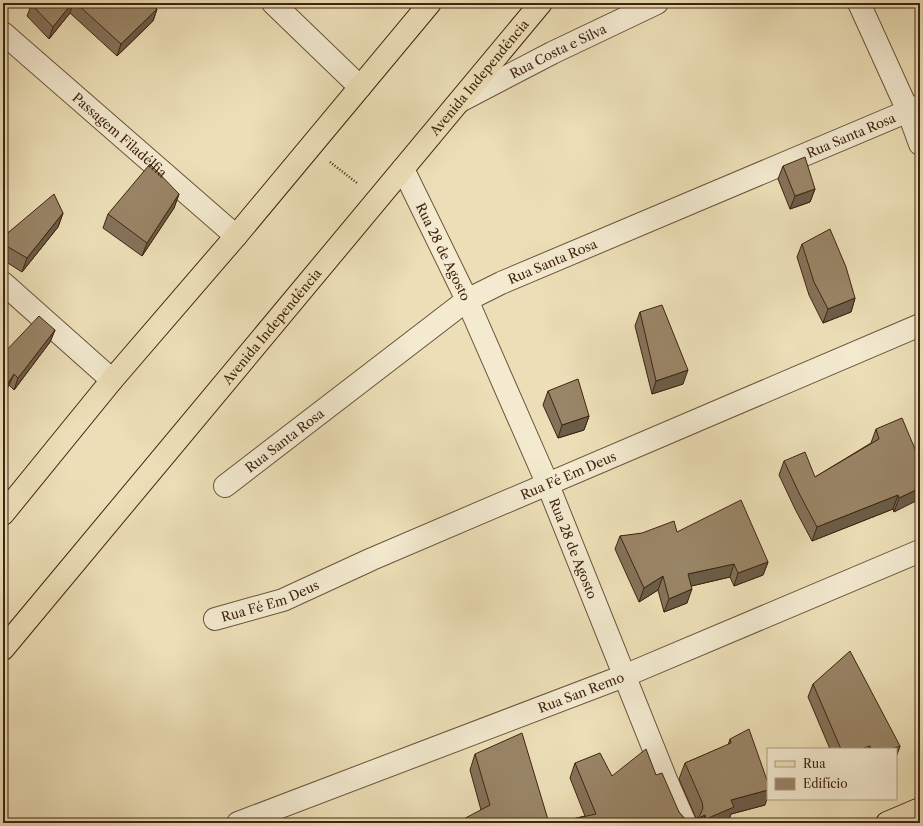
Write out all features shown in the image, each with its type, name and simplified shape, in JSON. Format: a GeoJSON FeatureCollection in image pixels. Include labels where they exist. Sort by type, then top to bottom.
{"type":"FeatureCollection","features":[{"type":"Feature","properties":{"kind":"main road"},"geometry":{"type":"LineString","coordinates":[[3,514],[112,380],[236,236],[430,3]]}},
{"type":"Feature","properties":{"kind":"main road","name":"Avenida Independência"},"geometry":{"type":"LineString","coordinates":[[3,650],[541,3]]}},
{"type":"Feature","properties":{"kind":"main road"},"geometry":{"type":"LineString","coordinates":[[887,823],[920,809]]}},
{"type":"Feature","properties":{"kind":"street"},"geometry":{"type":"LineString","coordinates":[[273,3],[360,87]]}},
{"type":"Feature","properties":{"kind":"street","name":"Rua Costa e Silva"},"geometry":{"type":"LineString","coordinates":[[460,101],[552,53],[657,3]]}},
{"type":"Feature","properties":{"kind":"street"},"geometry":{"type":"LineString","coordinates":[[860,3],[914,109],[920,144]]}},
{"type":"Feature","properties":{"kind":"street","name":"Passagem Filadélfia"},"geometry":{"type":"LineString","coordinates":[[3,33],[236,236]]}},
{"type":"Feature","properties":{"kind":"street","name":"Rua Santa Rosa"},"geometry":{"type":"LineString","coordinates":[[225,486],[467,300],[501,283],[914,109]]}},
{"type":"Feature","properties":{"kind":"street","name":"Rua 28 de Agosto"},"geometry":{"type":"LineString","coordinates":[[403,169],[467,300],[548,485],[624,676],[685,823]]}},
{"type":"Feature","properties":{"kind":"street"},"geometry":{"type":"LineString","coordinates":[[3,283],[112,380]]}},
{"type":"Feature","properties":{"kind":"street","name":"Rua Fé Em Deus"},"geometry":{"type":"LineString","coordinates":[[216,619],[283,600],[372,559],[920,325]]}},
{"type":"Feature","properties":{"kind":"street","name":"Rua San Remo"},"geometry":{"type":"LineString","coordinates":[[238,823],[624,676],[920,551]]}},
{"type":"Feature","properties":{"kind":"path"},"geometry":{"type":"LineString","coordinates":[[324,158],[358,184]]}},
{"type":"Feature","properties":{"kind":"building"},"geometry":{"type":"Polygon","coordinates":[[[72,3],[53,27],[31,4],[72,3]]]}},
{"type":"Feature","properties":{"kind":"building"},"geometry":{"type":"Polygon","coordinates":[[[76,3],[147,3],[157,9],[121,44],[76,3]]]}},
{"type":"Feature","properties":{"kind":"building"},"geometry":{"type":"Polygon","coordinates":[[[805,157],[815,189],[795,196],[783,166],[805,157]]]}},
{"type":"Feature","properties":{"kind":"building"},"geometry":{"type":"Polygon","coordinates":[[[150,164],[179,194],[147,243],[108,214],[150,164]]]}},
{"type":"Feature","properties":{"kind":"building"},"geometry":{"type":"Polygon","coordinates":[[[54,194],[63,213],[27,258],[3,244],[3,237],[54,194]]]}},
{"type":"Feature","properties":{"kind":"building"},"geometry":{"type":"Polygon","coordinates":[[[830,229],[846,267],[855,298],[828,309],[814,282],[802,244],[830,229]]]}},
{"type":"Feature","properties":{"kind":"building"},"geometry":{"type":"Polygon","coordinates":[[[662,305],[688,370],[656,381],[640,312],[662,305]]]}},
{"type":"Feature","properties":{"kind":"building"},"geometry":{"type":"Polygon","coordinates":[[[39,316],[55,330],[18,378],[14,374],[3,391],[3,354],[39,316]]]}},
{"type":"Feature","properties":{"kind":"building"},"geometry":{"type":"Polygon","coordinates":[[[578,379],[589,416],[562,425],[548,391],[578,379]]]}},
{"type":"Feature","properties":{"kind":"building"},"geometry":{"type":"Polygon","coordinates":[[[902,418],[920,461],[920,488],[899,498],[898,495],[817,527],[784,461],[805,452],[815,477],[879,439],[876,429],[902,418]]]}},
{"type":"Feature","properties":{"kind":"building"},"geometry":{"type":"Polygon","coordinates":[[[741,500],[768,562],[738,573],[734,564],[688,574],[692,589],[669,599],[663,576],[644,588],[620,536],[642,533],[674,521],[677,532],[741,500]]]}},
{"type":"Feature","properties":{"kind":"building"},"geometry":{"type":"Polygon","coordinates":[[[850,651],[900,746],[894,748],[871,748],[870,746],[864,748],[841,748],[813,684],[850,651]]]}},
{"type":"Feature","properties":{"kind":"building"},"geometry":{"type":"Polygon","coordinates":[[[749,729],[767,780],[767,790],[731,800],[734,807],[706,819],[705,815],[696,819],[700,815],[703,808],[702,802],[685,763],[731,743],[730,739],[749,729]]]}},
{"type":"Feature","properties":{"kind":"building"},"geometry":{"type":"Polygon","coordinates":[[[522,733],[549,823],[456,823],[490,805],[475,754],[522,733]]]}},
{"type":"Feature","properties":{"kind":"building"},"geometry":{"type":"Polygon","coordinates":[[[646,749],[656,775],[662,773],[679,812],[684,818],[690,820],[696,819],[687,823],[555,823],[596,814],[575,763],[600,753],[612,776],[646,749]]]}}]}
